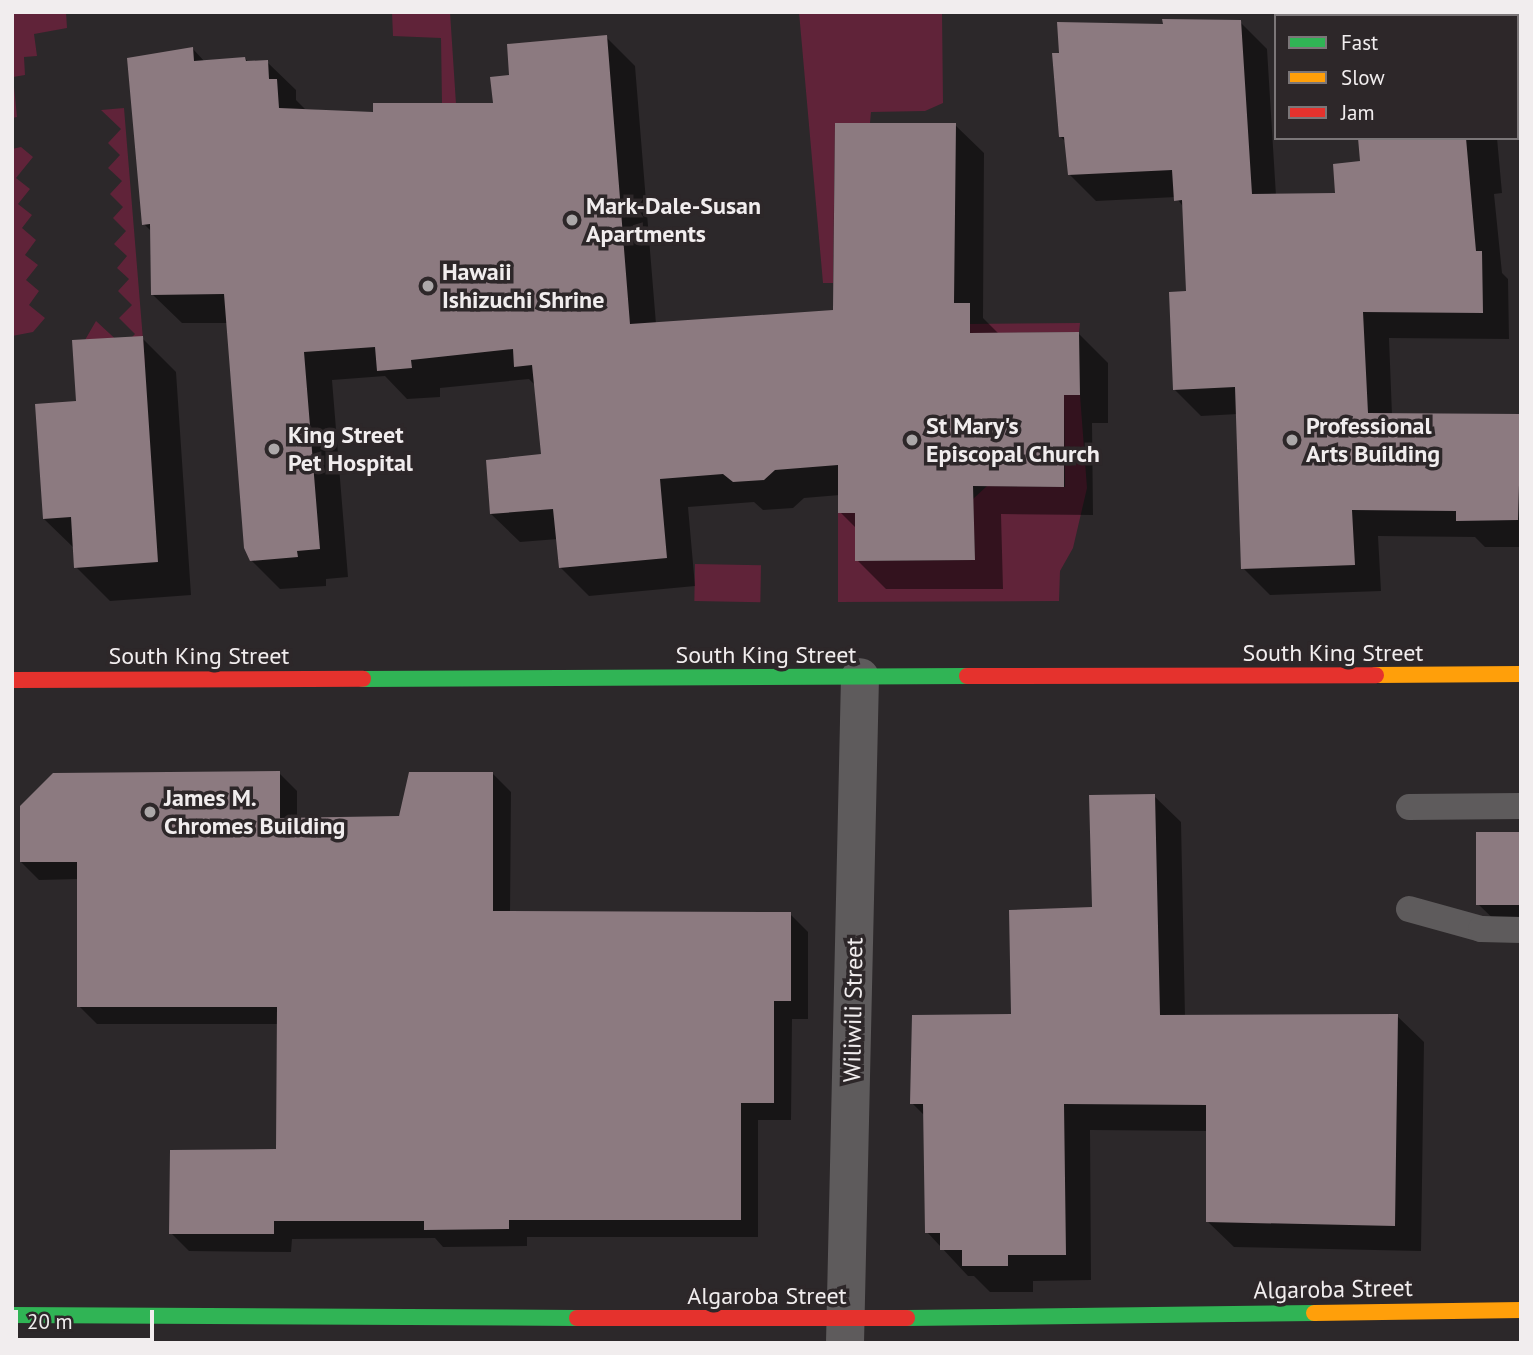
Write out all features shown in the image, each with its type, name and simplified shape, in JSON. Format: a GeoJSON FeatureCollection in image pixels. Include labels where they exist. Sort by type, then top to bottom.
{"type":"FeatureCollection","features":[{"type":"Feature","properties":{"kind":"main road","name":"South King Street"},"geometry":{"type":"LineString","coordinates":[[12,680],[1521,674]]}},
{"type":"Feature","properties":{"kind":"main road","name":"Algaroba Street"},"geometry":{"type":"LineString","coordinates":[[12,1315],[845,1331],[1521,1310]]}},
{"type":"Feature","properties":{"kind":"street"},"geometry":{"type":"LineString","coordinates":[[1519,74],[1521,99]]}},
{"type":"Feature","properties":{"kind":"street","name":"Wiliwili Street"},"geometry":{"type":"LineString","coordinates":[[845,1331],[860,677]]}},
{"type":"Feature","properties":{"kind":"lane"},"geometry":{"type":"LineString","coordinates":[[1409,807],[1521,806]]}},
{"type":"Feature","properties":{"kind":"lane"},"geometry":{"type":"LineString","coordinates":[[1409,909],[1481,929],[1521,930]]}},
{"type":"Feature","properties":{"kind":"shaded area"},"geometry":{"type":"Polygon","coordinates":[[[66,12],[67,28],[34,34],[37,56],[24,57],[25,75],[13,77],[17,117],[12,118],[12,14],[66,12]]]}},
{"type":"Feature","properties":{"kind":"shaded area"},"geometry":{"type":"Polygon","coordinates":[[[392,12],[450,12],[456,104],[442,104],[441,38],[393,36],[392,12]]]}},
{"type":"Feature","properties":{"kind":"shaded area"},"geometry":{"type":"Polygon","coordinates":[[[799,12],[942,12],[943,103],[925,111],[871,112],[870,123],[835,123],[833,283],[823,283],[799,12]]]}},
{"type":"Feature","properties":{"kind":"shaded area"},"geometry":{"type":"Polygon","coordinates":[[[124,108],[145,364],[85,340],[96,321],[123,346],[135,334],[119,318],[132,305],[118,291],[129,279],[117,268],[127,256],[114,244],[126,231],[113,218],[123,207],[110,194],[122,181],[108,168],[120,155],[108,143],[121,129],[101,110],[124,108]]]}},
{"type":"Feature","properties":{"kind":"shaded area"},"geometry":{"type":"Polygon","coordinates":[[[21,147],[33,157],[16,178],[30,189],[18,204],[32,215],[22,228],[36,240],[25,255],[38,265],[26,280],[39,291],[29,305],[45,318],[33,332],[12,336],[12,149],[21,147]]]}},
{"type":"Feature","properties":{"kind":"shaded area"},"geometry":{"type":"Polygon","coordinates":[[[1080,323],[1079,332],[991,333],[971,403],[970,324],[1080,323]]]}},
{"type":"Feature","properties":{"kind":"shaded area"},"geometry":{"type":"Polygon","coordinates":[[[1064,395],[1080,395],[1087,488],[1073,548],[1060,571],[1059,601],[838,602],[838,513],[855,513],[855,561],[975,560],[973,499],[987,486],[1065,487],[1064,395]]]}},
{"type":"Feature","properties":{"kind":"shaded area"},"geometry":{"type":"Polygon","coordinates":[[[695,564],[761,565],[760,602],[694,601],[695,564]]]}},
{"type":"Feature","properties":{"kind":"building"},"geometry":{"type":"Polygon","coordinates":[[[1162,19],[1241,20],[1252,194],[1335,193],[1333,164],[1360,161],[1358,140],[1466,140],[1476,251],[1482,251],[1483,313],[1363,312],[1368,413],[1521,414],[1518,520],[1456,521],[1456,511],[1352,510],[1355,565],[1241,569],[1235,387],[1173,390],[1169,292],[1186,291],[1182,200],[1174,201],[1172,170],[1068,175],[1064,137],[1059,137],[1052,53],[1059,53],[1057,22],[1163,24],[1162,19]]]}},
{"type":"Feature","properties":{"kind":"building"},"geometry":{"type":"Polygon","coordinates":[[[607,35],[630,324],[833,310],[835,123],[956,123],[954,303],[970,303],[970,333],[1079,332],[1080,395],[1064,395],[1064,487],[973,486],[975,560],[855,561],[855,513],[838,513],[838,465],[775,470],[764,480],[733,482],[723,474],[660,479],[667,558],[559,568],[553,509],[490,514],[486,460],[541,454],[532,365],[514,367],[513,349],[411,360],[412,368],[377,371],[375,347],[304,352],[320,549],[297,551],[298,557],[250,561],[244,548],[224,294],[151,295],[150,224],[142,225],[127,58],[193,47],[194,61],[245,57],[246,61],[268,60],[269,79],[277,79],[279,108],[373,112],[373,103],[493,103],[490,77],[509,75],[507,44],[607,35]]]}},
{"type":"Feature","properties":{"kind":"building"},"geometry":{"type":"Polygon","coordinates":[[[143,336],[158,562],[74,568],[71,517],[43,519],[35,404],[76,401],[72,340],[143,336]]]}},
{"type":"Feature","properties":{"kind":"building"},"geometry":{"type":"Polygon","coordinates":[[[280,771],[280,818],[399,816],[409,772],[493,772],[493,911],[791,912],[791,1001],[774,1001],[774,1103],[741,1103],[741,1220],[509,1220],[509,1229],[424,1230],[424,1221],[274,1221],[274,1234],[169,1234],[170,1150],[276,1149],[277,1007],[77,1007],[77,862],[20,862],[20,806],[53,773],[280,771]]]}},
{"type":"Feature","properties":{"kind":"building"},"geometry":{"type":"Polygon","coordinates":[[[1155,794],[1160,1015],[1398,1014],[1395,1226],[1206,1222],[1206,1105],[1064,1104],[1066,1255],[1008,1255],[1008,1266],[962,1266],[962,1250],[940,1250],[940,1233],[925,1233],[923,1104],[910,1104],[912,1015],[1011,1014],[1009,910],[1092,907],[1089,795],[1155,794]]]}},
{"type":"Feature","properties":{"kind":"building"},"geometry":{"type":"Polygon","coordinates":[[[1476,832],[1521,832],[1521,905],[1476,905],[1476,832]]]}},
{"type":"Feature","properties":{"kind":"traffic: fast"},"geometry":{"type":"LineString","coordinates":[[363,679],[967,676]]}},
{"type":"Feature","properties":{"kind":"traffic: fast"},"geometry":{"type":"LineString","coordinates":[[907,1318],[1314,1313]]}},
{"type":"Feature","properties":{"kind":"traffic: fast"},"geometry":{"type":"LineString","coordinates":[[12,1315],[577,1318]]}},
{"type":"Feature","properties":{"kind":"traffic: slow"},"geometry":{"type":"LineString","coordinates":[[1376,675],[1521,674]]}},
{"type":"Feature","properties":{"kind":"traffic: slow"},"geometry":{"type":"LineString","coordinates":[[1314,1313],[1521,1310]]}},
{"type":"Feature","properties":{"kind":"traffic: jam"},"geometry":{"type":"LineString","coordinates":[[967,676],[1376,675]]}},
{"type":"Feature","properties":{"kind":"traffic: jam"},"geometry":{"type":"LineString","coordinates":[[12,680],[363,679]]}},
{"type":"Feature","properties":{"kind":"traffic: jam"},"geometry":{"type":"LineString","coordinates":[[577,1318],[907,1318]]}},
{"type":"Feature","properties":{"kind":"place","name":"Mark-Dale-Susan Apartments"},"geometry":{"type":"Point","coordinates":[572,220]}},
{"type":"Feature","properties":{"kind":"place","name":"Hawaii Ishizuchi Shrine"},"geometry":{"type":"Point","coordinates":[428,286]}},
{"type":"Feature","properties":{"kind":"place","name":"St Mary's Episcopal Church"},"geometry":{"type":"Point","coordinates":[912,440]}},
{"type":"Feature","properties":{"kind":"place","name":"Professional Arts Building"},"geometry":{"type":"Point","coordinates":[1292,440]}},
{"type":"Feature","properties":{"kind":"place","name":"King Street Pet Hospital"},"geometry":{"type":"Point","coordinates":[274,449]}},
{"type":"Feature","properties":{"kind":"place","name":"James M. Chromes Building"},"geometry":{"type":"Point","coordinates":[150,812]}}]}
